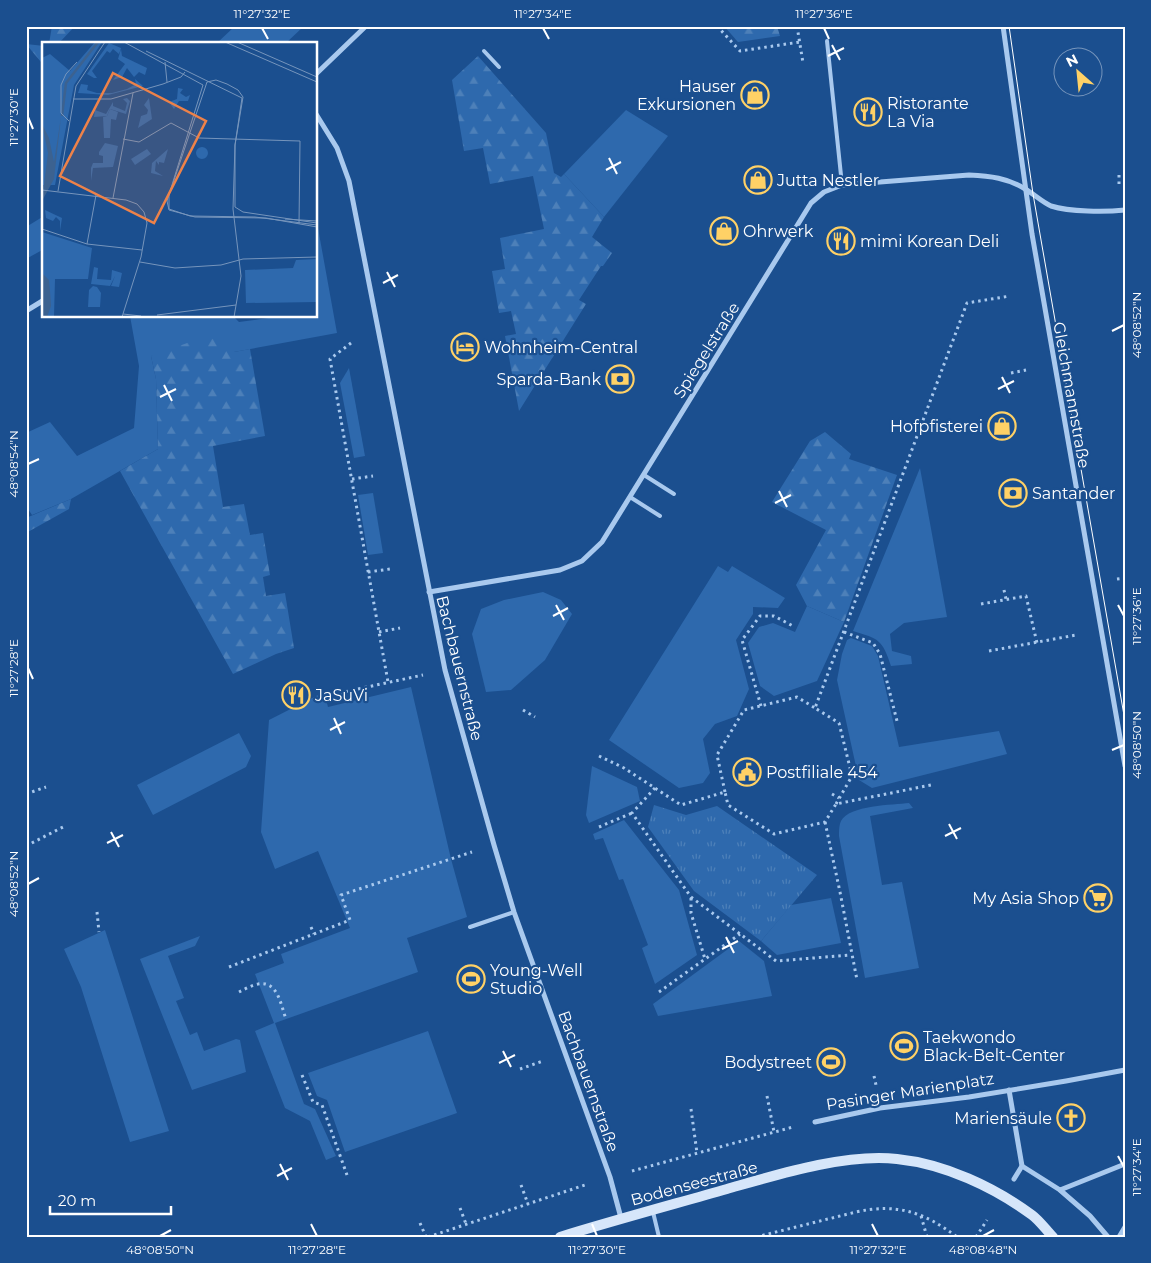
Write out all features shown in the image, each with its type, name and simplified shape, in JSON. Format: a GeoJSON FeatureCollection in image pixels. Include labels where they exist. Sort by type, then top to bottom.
{"type":"FeatureCollection","features":[{"type":"Feature","properties":{"kind":"main road","name":"Bodenseestraße"},"geometry":{"type":"LineString","coordinates":[[560,1237],[621,1218],[764,1179],[838,1162],[896,1158],[946,1170],[979,1184],[1033,1216],[1053,1237]]}},
{"type":"Feature","properties":{"kind":"street"},"geometry":{"type":"LineString","coordinates":[[318,72],[366,26]]}},
{"type":"Feature","properties":{"kind":"street","name":"Gleichmannstraße"},"geometry":{"type":"LineString","coordinates":[[1003,26],[1024,188],[1125,766]]}},
{"type":"Feature","properties":{"kind":"street","name":"Bachbauernstraße"},"geometry":{"type":"LineString","coordinates":[[318,117],[337,148],[349,181],[445,670],[514,912],[610,1177],[621,1218]]}},
{"type":"Feature","properties":{"kind":"street","name":"Spiegelstraße"},"geometry":{"type":"LineString","coordinates":[[429,592],[560,570],[582,561],[602,542],[811,204],[824,192],[842,185],[969,175],[1001,178],[1024,188],[1047,204],[1056,207],[1106,211],[1125,210]]}},
{"type":"Feature","properties":{"kind":"street"},"geometry":{"type":"LineString","coordinates":[[26,311],[42,301]]}},
{"type":"Feature","properties":{"kind":"street","name":"Pasinger Marienplatz"},"geometry":{"type":"LineString","coordinates":[[815,1122],[880,1108],[1009,1090],[1125,1070]]}},
{"type":"Feature","properties":{"kind":"street","name":"Pasinger Marienplatz"},"geometry":{"type":"LineString","coordinates":[[1009,1090],[1022,1166]]}},
{"type":"Feature","properties":{"kind":"street"},"geometry":{"type":"LineString","coordinates":[[1060,1190],[1125,1164]]}},
{"type":"Feature","properties":{"kind":"street"},"geometry":{"type":"LineString","coordinates":[[1014,1179],[1022,1166],[1060,1190],[1090,1216],[1108,1237]]}},
{"type":"Feature","properties":{"kind":"street"},"geometry":{"type":"LineString","coordinates":[[1119,1237],[1125,1227]]}},
{"type":"Feature","properties":{"kind":"lane"},"geometry":{"type":"LineString","coordinates":[[827,41],[842,185]]}},
{"type":"Feature","properties":{"kind":"lane"},"geometry":{"type":"LineString","coordinates":[[484,51],[499,68]]}},
{"type":"Feature","properties":{"kind":"lane"},"geometry":{"type":"LineString","coordinates":[[644,475],[674,494]]}},
{"type":"Feature","properties":{"kind":"lane"},"geometry":{"type":"LineString","coordinates":[[630,497],[660,516]]}},
{"type":"Feature","properties":{"kind":"lane"},"geometry":{"type":"LineString","coordinates":[[470,927],[514,912]]}},
{"type":"Feature","properties":{"kind":"lane"},"geometry":{"type":"LineString","coordinates":[[653,1210],[659,1237]]}},
{"type":"Feature","properties":{"kind":"path"},"geometry":{"type":"LineString","coordinates":[[717,26],[740,51],[800,42],[798,26]]}},
{"type":"Feature","properties":{"kind":"path"},"geometry":{"type":"LineString","coordinates":[[1119,175],[1119,186]]}},
{"type":"Feature","properties":{"kind":"path"},"geometry":{"type":"LineString","coordinates":[[815,708],[967,303],[1010,296]]}},
{"type":"Feature","properties":{"kind":"path"},"geometry":{"type":"LineString","coordinates":[[351,343],[330,359],[388,682]]}},
{"type":"Feature","properties":{"kind":"path"},"geometry":{"type":"LineString","coordinates":[[1011,373],[1026,370]]}},
{"type":"Feature","properties":{"kind":"path"},"geometry":{"type":"LineString","coordinates":[[352,479],[373,476]]}},
{"type":"Feature","properties":{"kind":"path"},"geometry":{"type":"LineString","coordinates":[[368,572],[390,568]]}},
{"type":"Feature","properties":{"kind":"path"},"geometry":{"type":"LineString","coordinates":[[1004,590],[1006,600]]}},
{"type":"Feature","properties":{"kind":"path"},"geometry":{"type":"LineString","coordinates":[[981,604],[1026,596],[1037,642]]}},
{"type":"Feature","properties":{"kind":"path"},"geometry":{"type":"LineString","coordinates":[[761,706],[742,640],[760,616],[774,616],[793,626]]}},
{"type":"Feature","properties":{"kind":"path"},"geometry":{"type":"LineString","coordinates":[[379,632],[400,628]]}},
{"type":"Feature","properties":{"kind":"path"},"geometry":{"type":"LineString","coordinates":[[844,632],[873,643],[880,654],[896,721]]}},
{"type":"Feature","properties":{"kind":"path"},"geometry":{"type":"LineString","coordinates":[[988,651],[1076,635]]}},
{"type":"Feature","properties":{"kind":"path"},"geometry":{"type":"LineString","coordinates":[[339,693],[445,670]]}},
{"type":"Feature","properties":{"kind":"path"},"geometry":{"type":"LineString","coordinates":[[825,822],[774,834],[728,805],[717,755],[744,710],[797,698],[839,723],[852,776],[825,822],[856,980]]}},
{"type":"Feature","properties":{"kind":"path"},"geometry":{"type":"LineString","coordinates":[[523,710],[535,717]]}},
{"type":"Feature","properties":{"kind":"path"},"geometry":{"type":"LineString","coordinates":[[599,756],[624,768],[681,805],[725,792]]}},
{"type":"Feature","properties":{"kind":"path"},"geometry":{"type":"LineString","coordinates":[[836,804],[931,785]]}},
{"type":"Feature","properties":{"kind":"path"},"geometry":{"type":"LineString","coordinates":[[26,794],[46,787]]}},
{"type":"Feature","properties":{"kind":"path"},"geometry":{"type":"LineString","coordinates":[[599,827],[632,813],[655,788]]}},
{"type":"Feature","properties":{"kind":"path"},"geometry":{"type":"LineString","coordinates":[[832,794],[839,798]]}},
{"type":"Feature","properties":{"kind":"path"},"geometry":{"type":"LineString","coordinates":[[632,813],[691,897],[776,961],[851,955]]}},
{"type":"Feature","properties":{"kind":"path"},"geometry":{"type":"LineString","coordinates":[[26,846],[63,827]]}},
{"type":"Feature","properties":{"kind":"path"},"geometry":{"type":"LineString","coordinates":[[229,967],[350,920],[341,895],[452,859]]}},
{"type":"Feature","properties":{"kind":"path"},"geometry":{"type":"LineString","coordinates":[[691,897],[691,913],[705,959]]}},
{"type":"Feature","properties":{"kind":"path"},"geometry":{"type":"LineString","coordinates":[[97,912],[99,932]]}},
{"type":"Feature","properties":{"kind":"path"},"geometry":{"type":"LineString","coordinates":[[312,927],[314,934]]}},
{"type":"Feature","properties":{"kind":"path"},"geometry":{"type":"LineString","coordinates":[[659,992],[740,934]]}},
{"type":"Feature","properties":{"kind":"path"},"geometry":{"type":"LineString","coordinates":[[239,992],[259,984],[269,985],[276,990],[286,1019]]}},
{"type":"Feature","properties":{"kind":"path"},"geometry":{"type":"LineString","coordinates":[[302,1075],[313,1102],[322,1105],[347,1175]]}},
{"type":"Feature","properties":{"kind":"path"},"geometry":{"type":"LineString","coordinates":[[767,1096],[774,1132]]}},
{"type":"Feature","properties":{"kind":"path"},"geometry":{"type":"LineString","coordinates":[[691,1109],[697,1153]]}},
{"type":"Feature","properties":{"kind":"path"},"geometry":{"type":"LineString","coordinates":[[420,1223],[427,1237],[610,1177],[815,1122]]}},
{"type":"Feature","properties":{"kind":"path"},"geometry":{"type":"LineString","coordinates":[[521,1185],[528,1204]]}},
{"type":"Feature","properties":{"kind":"path"},"geometry":{"type":"LineString","coordinates":[[756,1237],[856,1212],[890,1207],[920,1215],[944,1227],[957,1237]]}},
{"type":"Feature","properties":{"kind":"path"},"geometry":{"type":"LineString","coordinates":[[460,1208],[466,1224]]}},
{"type":"Feature","properties":{"kind":"path"},"geometry":{"type":"LineString","coordinates":[[920,1215],[927,1237]]}},
{"type":"Feature","properties":{"kind":"path"},"geometry":{"type":"LineString","coordinates":[[976,1237],[987,1220]]}},
{"type":"Feature","properties":{"kind":"path"},"geometry":{"type":"LineString","coordinates":[[779,1230],[781,1237]]}},
{"type":"Feature","properties":{"kind":"green space"},"geometry":{"type":"Polygon","coordinates":[[[52,26],[75,26],[60,42],[49,42],[52,26]]]}},
{"type":"Feature","properties":{"kind":"green space"},"geometry":{"type":"Polygon","coordinates":[[[235,26],[304,26],[287,42],[218,42],[235,26]]]}},
{"type":"Feature","properties":{"kind":"green space"},"geometry":{"type":"Polygon","coordinates":[[[724,26],[777,26],[780,36],[738,42],[724,26]]]}},
{"type":"Feature","properties":{"kind":"green space"},"geometry":{"type":"Polygon","coordinates":[[[26,44],[42,46],[41,62],[26,44]]]}},
{"type":"Feature","properties":{"kind":"green space"},"geometry":{"type":"Polygon","coordinates":[[[478,56],[546,133],[554,173],[561,177],[564,174],[604,217],[592,237],[612,253],[603,266],[601,266],[579,300],[586,304],[519,411],[505,336],[516,334],[511,311],[499,313],[492,271],[505,269],[500,238],[544,229],[533,176],[490,184],[483,148],[464,151],[452,80],[478,56]]]}},
{"type":"Feature","properties":{"kind":"green space"},"geometry":{"type":"Polygon","coordinates":[[[626,110],[668,136],[604,217],[564,174],[626,110]]]}},
{"type":"Feature","properties":{"kind":"green space"},"geometry":{"type":"Polygon","coordinates":[[[42,217],[42,250],[26,259],[26,227],[42,217]]]}},
{"type":"Feature","properties":{"kind":"green space"},"geometry":{"type":"Polygon","coordinates":[[[318,228],[337,333],[234,352],[151,356],[156,379],[158,449],[71,499],[32,515],[26,506],[26,433],[50,422],[77,456],[134,428],[139,366],[130,318],[235,318],[239,322],[268,318],[318,318],[318,228]]]}},
{"type":"Feature","properties":{"kind":"green space"},"geometry":{"type":"Polygon","coordinates":[[[218,332],[234,352],[250,349],[265,436],[213,446],[223,507],[244,504],[250,535],[263,533],[270,575],[263,577],[266,596],[285,593],[294,648],[276,654],[233,674],[120,471],[158,449],[156,379],[151,356],[218,332]]]}},
{"type":"Feature","properties":{"kind":"green space"},"geometry":{"type":"Polygon","coordinates":[[[349,368],[365,456],[354,458],[340,383],[349,368]]]}},
{"type":"Feature","properties":{"kind":"green space"},"geometry":{"type":"Polygon","coordinates":[[[825,432],[851,454],[849,459],[897,475],[844,622],[807,606],[796,585],[826,530],[772,502],[810,441],[825,432]]]}},
{"type":"Feature","properties":{"kind":"green space"},"geometry":{"type":"Polygon","coordinates":[[[920,468],[947,617],[904,623],[890,634],[892,651],[911,656],[912,664],[891,666],[885,650],[878,641],[853,631],[920,468]]]}},
{"type":"Feature","properties":{"kind":"green space"},"geometry":{"type":"Polygon","coordinates":[[[373,493],[383,553],[368,555],[358,495],[373,493]]]}},
{"type":"Feature","properties":{"kind":"green space"},"geometry":{"type":"Polygon","coordinates":[[[71,499],[69,509],[26,533],[26,518],[71,499]]]}},
{"type":"Feature","properties":{"kind":"green space"},"geometry":{"type":"Polygon","coordinates":[[[718,566],[728,572],[732,566],[785,598],[778,608],[753,607],[753,614],[736,640],[749,689],[737,716],[715,724],[703,739],[710,773],[703,783],[679,788],[609,740],[718,566]]]}},
{"type":"Feature","properties":{"kind":"green space"},"geometry":{"type":"Polygon","coordinates":[[[543,592],[561,600],[572,614],[545,660],[511,690],[486,692],[472,634],[481,609],[504,600],[543,592]]]}},
{"type":"Feature","properties":{"kind":"green space"},"geometry":{"type":"Polygon","coordinates":[[[807,606],[844,622],[817,681],[774,696],[760,686],[748,643],[759,627],[773,623],[795,632],[807,606]]]}},
{"type":"Feature","properties":{"kind":"green space"},"geometry":{"type":"Polygon","coordinates":[[[851,638],[872,646],[878,656],[899,747],[999,731],[1007,754],[872,788],[859,780],[837,680],[842,654],[847,640],[851,638]]]}},
{"type":"Feature","properties":{"kind":"green space"},"geometry":{"type":"Polygon","coordinates":[[[411,687],[451,859],[467,917],[407,938],[418,972],[275,1023],[304,1104],[315,1109],[336,1156],[326,1160],[310,1121],[285,1108],[255,1031],[274,1023],[255,974],[284,963],[281,954],[350,928],[318,851],[275,869],[261,832],[269,720],[324,692],[328,707],[411,687]]]}},
{"type":"Feature","properties":{"kind":"green space"},"geometry":{"type":"Polygon","coordinates":[[[239,733],[251,756],[246,767],[153,815],[137,785],[239,733]]]}},
{"type":"Feature","properties":{"kind":"green space"},"geometry":{"type":"Polygon","coordinates":[[[592,766],[637,787],[640,801],[589,823],[586,815],[592,766]]]}},
{"type":"Feature","properties":{"kind":"green space"},"geometry":{"type":"Polygon","coordinates":[[[909,803],[913,808],[870,816],[882,885],[902,882],[919,968],[865,978],[839,836],[840,824],[846,816],[862,809],[909,803]]]}},
{"type":"Feature","properties":{"kind":"green space"},"geometry":{"type":"Polygon","coordinates":[[[654,805],[686,815],[717,806],[817,875],[761,941],[694,891],[648,827],[654,805]]]}},
{"type":"Feature","properties":{"kind":"green space"},"geometry":{"type":"Polygon","coordinates":[[[624,820],[679,890],[697,955],[655,984],[642,948],[648,945],[623,879],[619,880],[603,838],[595,840],[593,834],[624,820]]]}},
{"type":"Feature","properties":{"kind":"green space"},"geometry":{"type":"Polygon","coordinates":[[[831,898],[841,943],[777,955],[761,941],[791,905],[831,898]]]}},
{"type":"Feature","properties":{"kind":"green space"},"geometry":{"type":"Polygon","coordinates":[[[105,930],[169,1131],[130,1142],[81,987],[64,949],[105,930]]]}},
{"type":"Feature","properties":{"kind":"green space"},"geometry":{"type":"Polygon","coordinates":[[[200,936],[195,946],[168,956],[184,998],[176,1001],[190,1035],[197,1032],[204,1051],[236,1039],[240,1040],[246,1072],[192,1090],[140,959],[200,936]]]}},
{"type":"Feature","properties":{"kind":"green space"},"geometry":{"type":"Polygon","coordinates":[[[739,941],[764,961],[772,996],[658,1016],[653,1004],[739,941]]]}},
{"type":"Feature","properties":{"kind":"green space"},"geometry":{"type":"Polygon","coordinates":[[[428,1031],[457,1113],[345,1152],[327,1100],[317,1096],[308,1073],[428,1031]]]}},
{"type":"Feature","properties":{"kind":"tram line"},"geometry":{"type":"LineString","coordinates":[[1009,26],[1033,194],[1125,721]]}},
{"type":"Feature","properties":{"kind":"place","name":"Hauser Exkursionen"},"geometry":{"type":"Point","coordinates":[755,95]}},
{"type":"Feature","properties":{"kind":"place","name":"Ristorante La Via"},"geometry":{"type":"Point","coordinates":[868,112]}},
{"type":"Feature","properties":{"kind":"place","name":"Jutta Nestler"},"geometry":{"type":"Point","coordinates":[758,180]}},
{"type":"Feature","properties":{"kind":"place","name":"Ohrwerk"},"geometry":{"type":"Point","coordinates":[724,231]}},
{"type":"Feature","properties":{"kind":"place","name":"mimi Korean Deli"},"geometry":{"type":"Point","coordinates":[841,241]}},
{"type":"Feature","properties":{"kind":"place","name":"Wohnheim-Central"},"geometry":{"type":"Point","coordinates":[465,347]}},
{"type":"Feature","properties":{"kind":"place","name":"Sparda-Bank"},"geometry":{"type":"Point","coordinates":[620,379]}},
{"type":"Feature","properties":{"kind":"place","name":"Hofpfisterei"},"geometry":{"type":"Point","coordinates":[1002,426]}},
{"type":"Feature","properties":{"kind":"place","name":"Santander"},"geometry":{"type":"Point","coordinates":[1013,493]}},
{"type":"Feature","properties":{"kind":"place","name":"JaSuVi"},"geometry":{"type":"Point","coordinates":[296,695]}},
{"type":"Feature","properties":{"kind":"place","name":"Postfiliale 454"},"geometry":{"type":"Point","coordinates":[747,772]}},
{"type":"Feature","properties":{"kind":"place","name":"My Asia Shop"},"geometry":{"type":"Point","coordinates":[1098,898]}},
{"type":"Feature","properties":{"kind":"place","name":"Young-Well Studio"},"geometry":{"type":"Point","coordinates":[471,979]}},
{"type":"Feature","properties":{"kind":"place","name":"Taekwondo Black-Belt-Center"},"geometry":{"type":"Point","coordinates":[904,1046]}},
{"type":"Feature","properties":{"kind":"place","name":"Bodystreet"},"geometry":{"type":"Point","coordinates":[831,1062]}},
{"type":"Feature","properties":{"kind":"place","name":"Mariensäule"},"geometry":{"type":"Point","coordinates":[1071,1118]}}]}
